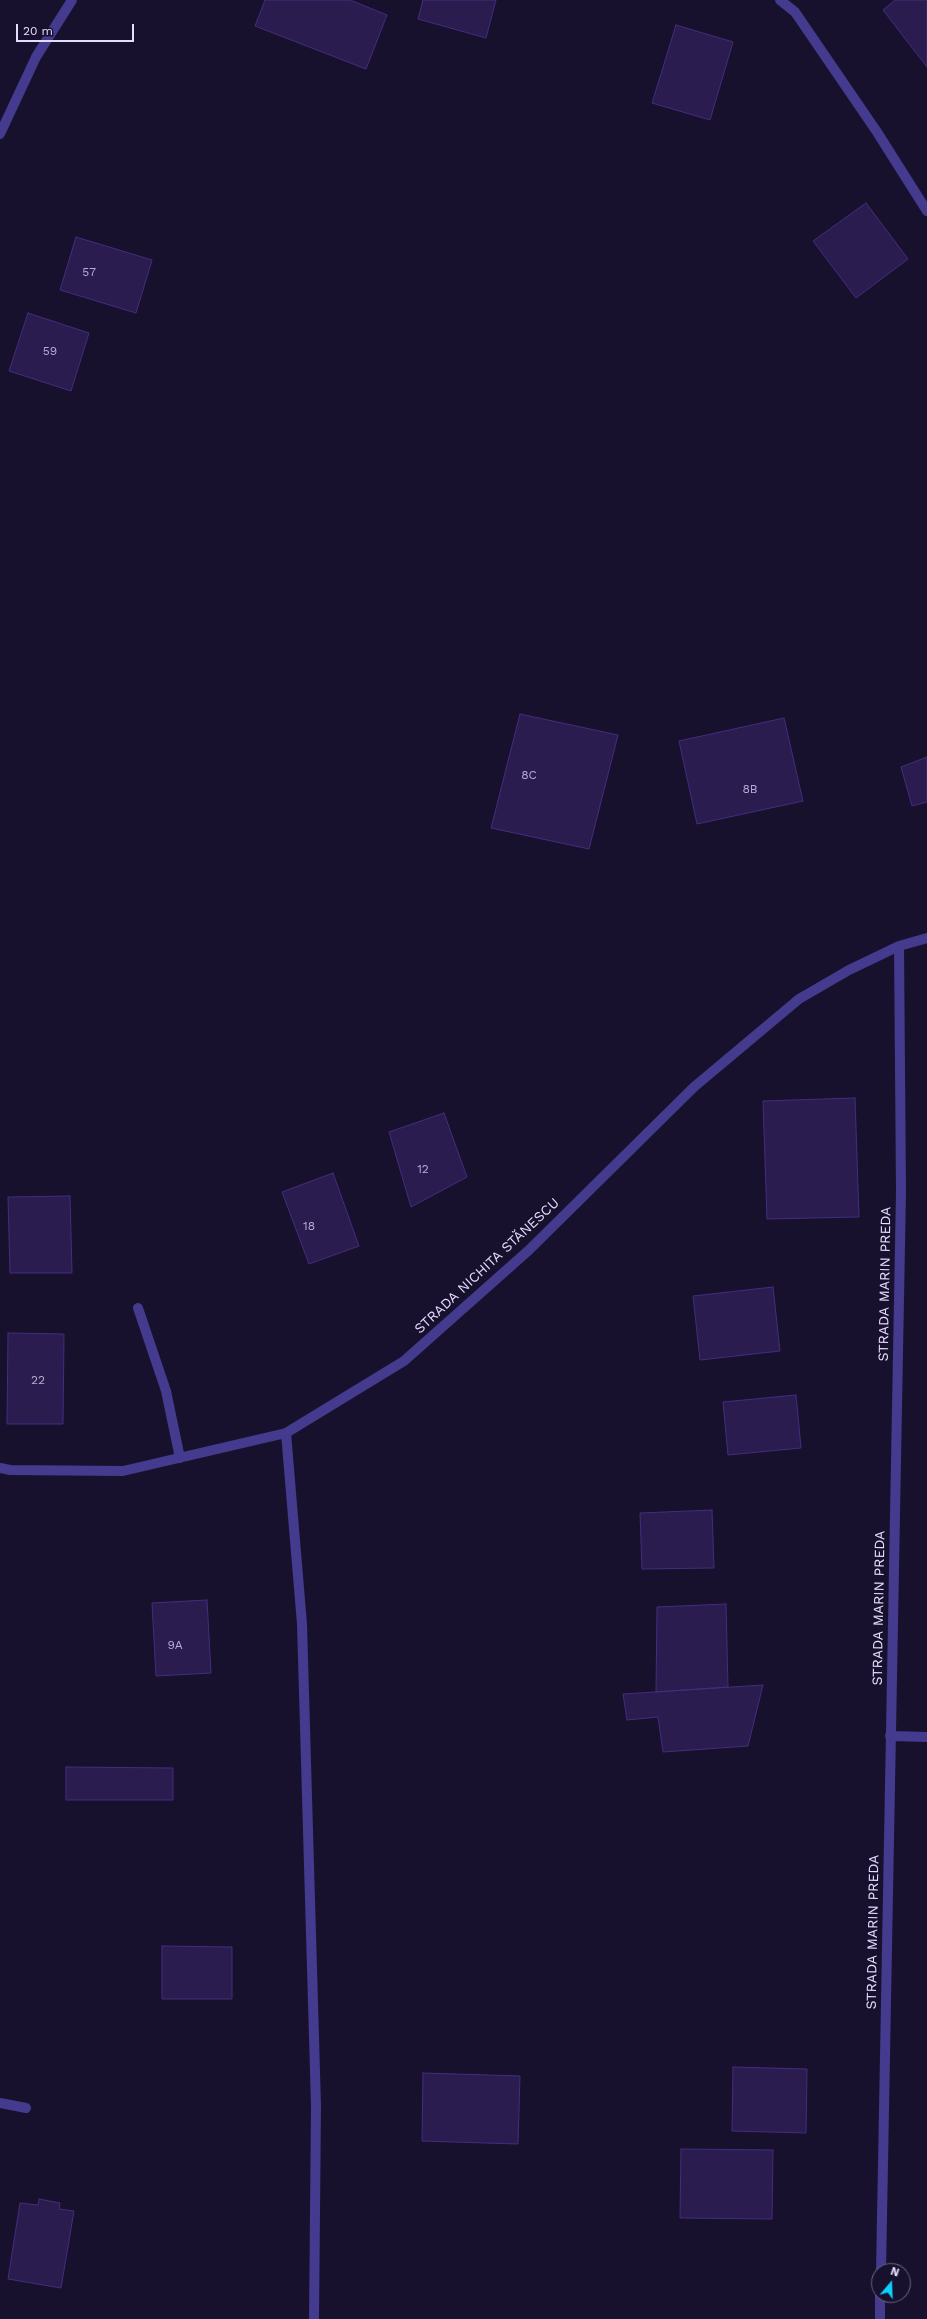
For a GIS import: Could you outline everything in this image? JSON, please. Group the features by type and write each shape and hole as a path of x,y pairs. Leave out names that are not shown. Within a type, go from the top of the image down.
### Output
{"street":[{"path":"0,134 36,57 72,0"},
{"path":"780,0 795,12 877,132 927,211"},
{"name":"STRADA NICHITA STĂNESCU","path":"0,1468 10,1470 124,1471 286,1433 404,1361 529,1250 694,1087 799,999 849,970 899,946 927,938"},
{"name":"STRADA MARIN PREDA","path":"880,2263 901,1191 899,946"},
{"path":"138,1308 166,1390 180,1458"},
{"path":"286,1433 302,1624 316,2106 314,2319"},
{"path":"890,1736 927,1737"},
{"path":"0,2103 26,2108"},
{"path":"880,2303 880,2319"}],"building":[{"path":"265,0 350,0 387,15 366,69 255,26"},
{"path":"423,0 496,0 486,38 418,19"},
{"path":"895,0 927,0 927,67 883,10"},
{"path":"676,25 733,42 710,120 652,103"},
{"path":"866,203 908,259 856,298 813,241"},
{"path":"76,237 152,260 136,313 60,290"},
{"path":"28,313 89,333 71,391 9,371"},
{"path":"520,714 618,735 589,849 491,828"},
{"path":"784,718 803,801 697,824 679,741"},
{"path":"927,757 927,802 912,806 901,767"},
{"path":"855,1098 859,1217 767,1219 763,1101"},
{"path":"444,1113 467,1177 411,1207 389,1132"},
{"path":"333,1173 359,1246 309,1264 282,1192"},
{"path":"70,1196 72,1273 10,1273 8,1197"},
{"path":"773,1287 780,1351 700,1360 693,1296"},
{"path":"8,1333 64,1334 63,1424 7,1424"},
{"path":"796,1395 801,1448 728,1455 723,1402"},
{"path":"712,1510 714,1568 642,1569 640,1513"},
{"path":"207,1600 211,1673 156,1676 152,1603"},
{"path":"726,1604 728,1687 656,1692 657,1607"},
{"path":"763,1685 748,1746 663,1752 658,1717 627,1720 623,1694"},
{"path":"66,1767 173,1768 173,1800 66,1800"},
{"path":"162,1946 232,1947 232,1999 162,1999"},
{"path":"733,2067 807,2069 806,2133 732,2131"},
{"path":"423,2073 520,2076 518,2144 422,2141"},
{"path":"681,2149 773,2150 772,2219 680,2218"},
{"path":"39,2199 60,2203 59,2209 74,2211 61,2288 8,2279 20,2203 38,2205"}]}
